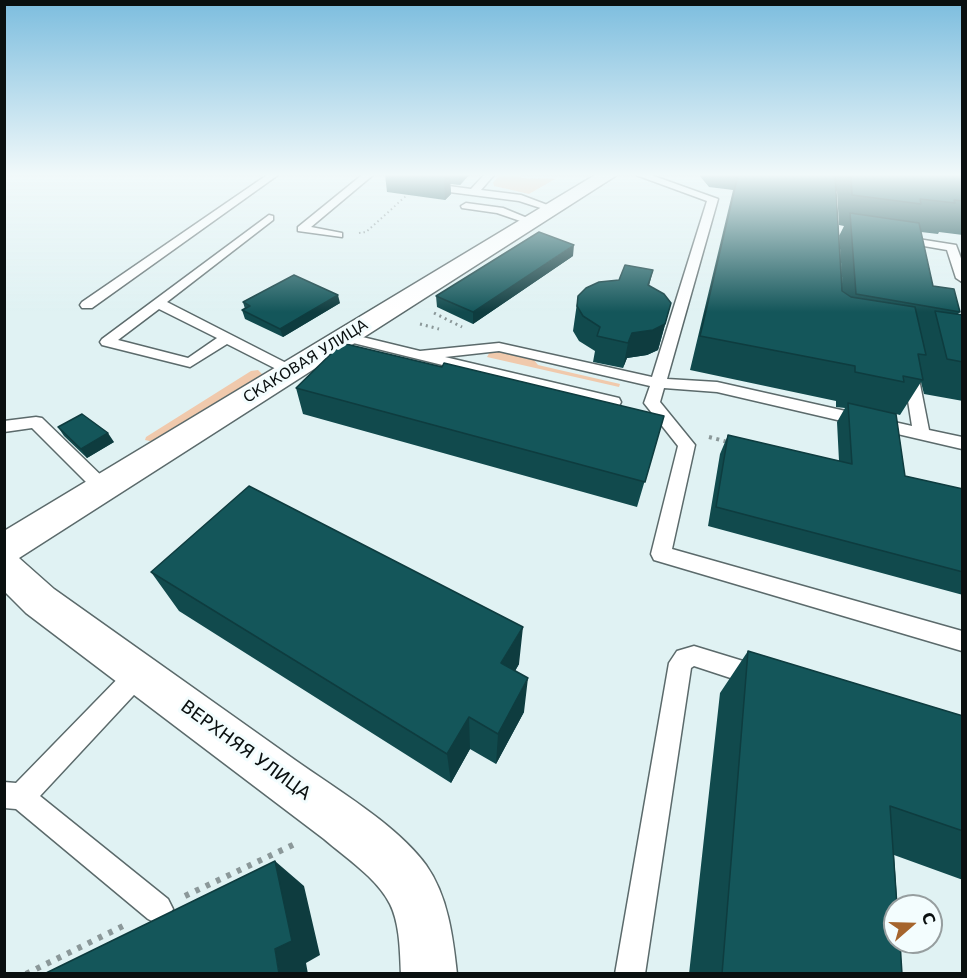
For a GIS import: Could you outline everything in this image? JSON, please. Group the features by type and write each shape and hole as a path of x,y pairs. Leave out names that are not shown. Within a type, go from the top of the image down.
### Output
{"street":[{"name":"СКАКОВАЯ УЛИЦА","path":"4,549 532,222"},
{"name":"ВЕРХНЯЯ УЛИЦА","path":"4,567 40,601 341,822 375,850 408,884 424,926 429,974"}],"lane":[{"path":"87,305 208,221"},
{"path":"228,337 190,363 107,342 266,221"},
{"path":"312,221 302,229 338,235"},
{"path":"707,221 652,403 687,446 661,554 963,641"},
{"path":"886,237 952,247 963,278"},
{"path":"158,303 291,371"},
{"path":"352,333 451,353 615,397 419,355 352,333"},
{"path":"419,355 499,347 658,383 717,387 963,443"},
{"path":"908,358 922,434"},
{"path":"4,427 36,422 103,488"},
{"path":"630,974 680,663 685,658 694,656 778,682"},
{"path":"138,674 13,796 158,909"}],"path":[{"path":"338,235 366,232 379,221"},
{"path":"431,311 468,330"},
{"path":"26,974 341,822"}],"shaded area":[{"path":"491,350 534,360 538,365 620,384 619,387 487,357"},
{"path":"258,370 263,375 154,442 145,440 146,437 251,371"}],"building":[{"path":"727,221 838,221 842,291 851,297 915,307 926,355 918,354 923,380 903,376 904,382 855,372 855,366 700,336"},
{"path":"851,221 919,223 933,286 954,289 960,312 856,294"},
{"path":"539,232 574,245 473,312 436,296"},
{"path":"625,265 653,270 648,285 664,294 671,303 665,324 653,330 632,333 628,343 597,336 600,327 583,316 577,306 578,296 586,288 599,282 619,280"},
{"path":"294,275 338,295 280,329 242,310 250,306 243,302"},
{"path":"935,311 963,315 963,362 947,359"},
{"path":"342,343 442,367 444,363 664,416 645,482 296,388"},
{"path":"848,403 896,414 905,476 963,489 963,572 716,507 728,435 852,464"},
{"path":"82,414 108,433 81,449 58,427"},
{"path":"249,486 523,627 501,663 528,678 498,734 469,717 447,754 151,572"},
{"path":"748,651 963,716 963,831 890,806 896,894 883,894 883,954 901,954 902,974 722,974"},
{"path":"275,861 292,941 275,949 279,974 44,974"}]}
